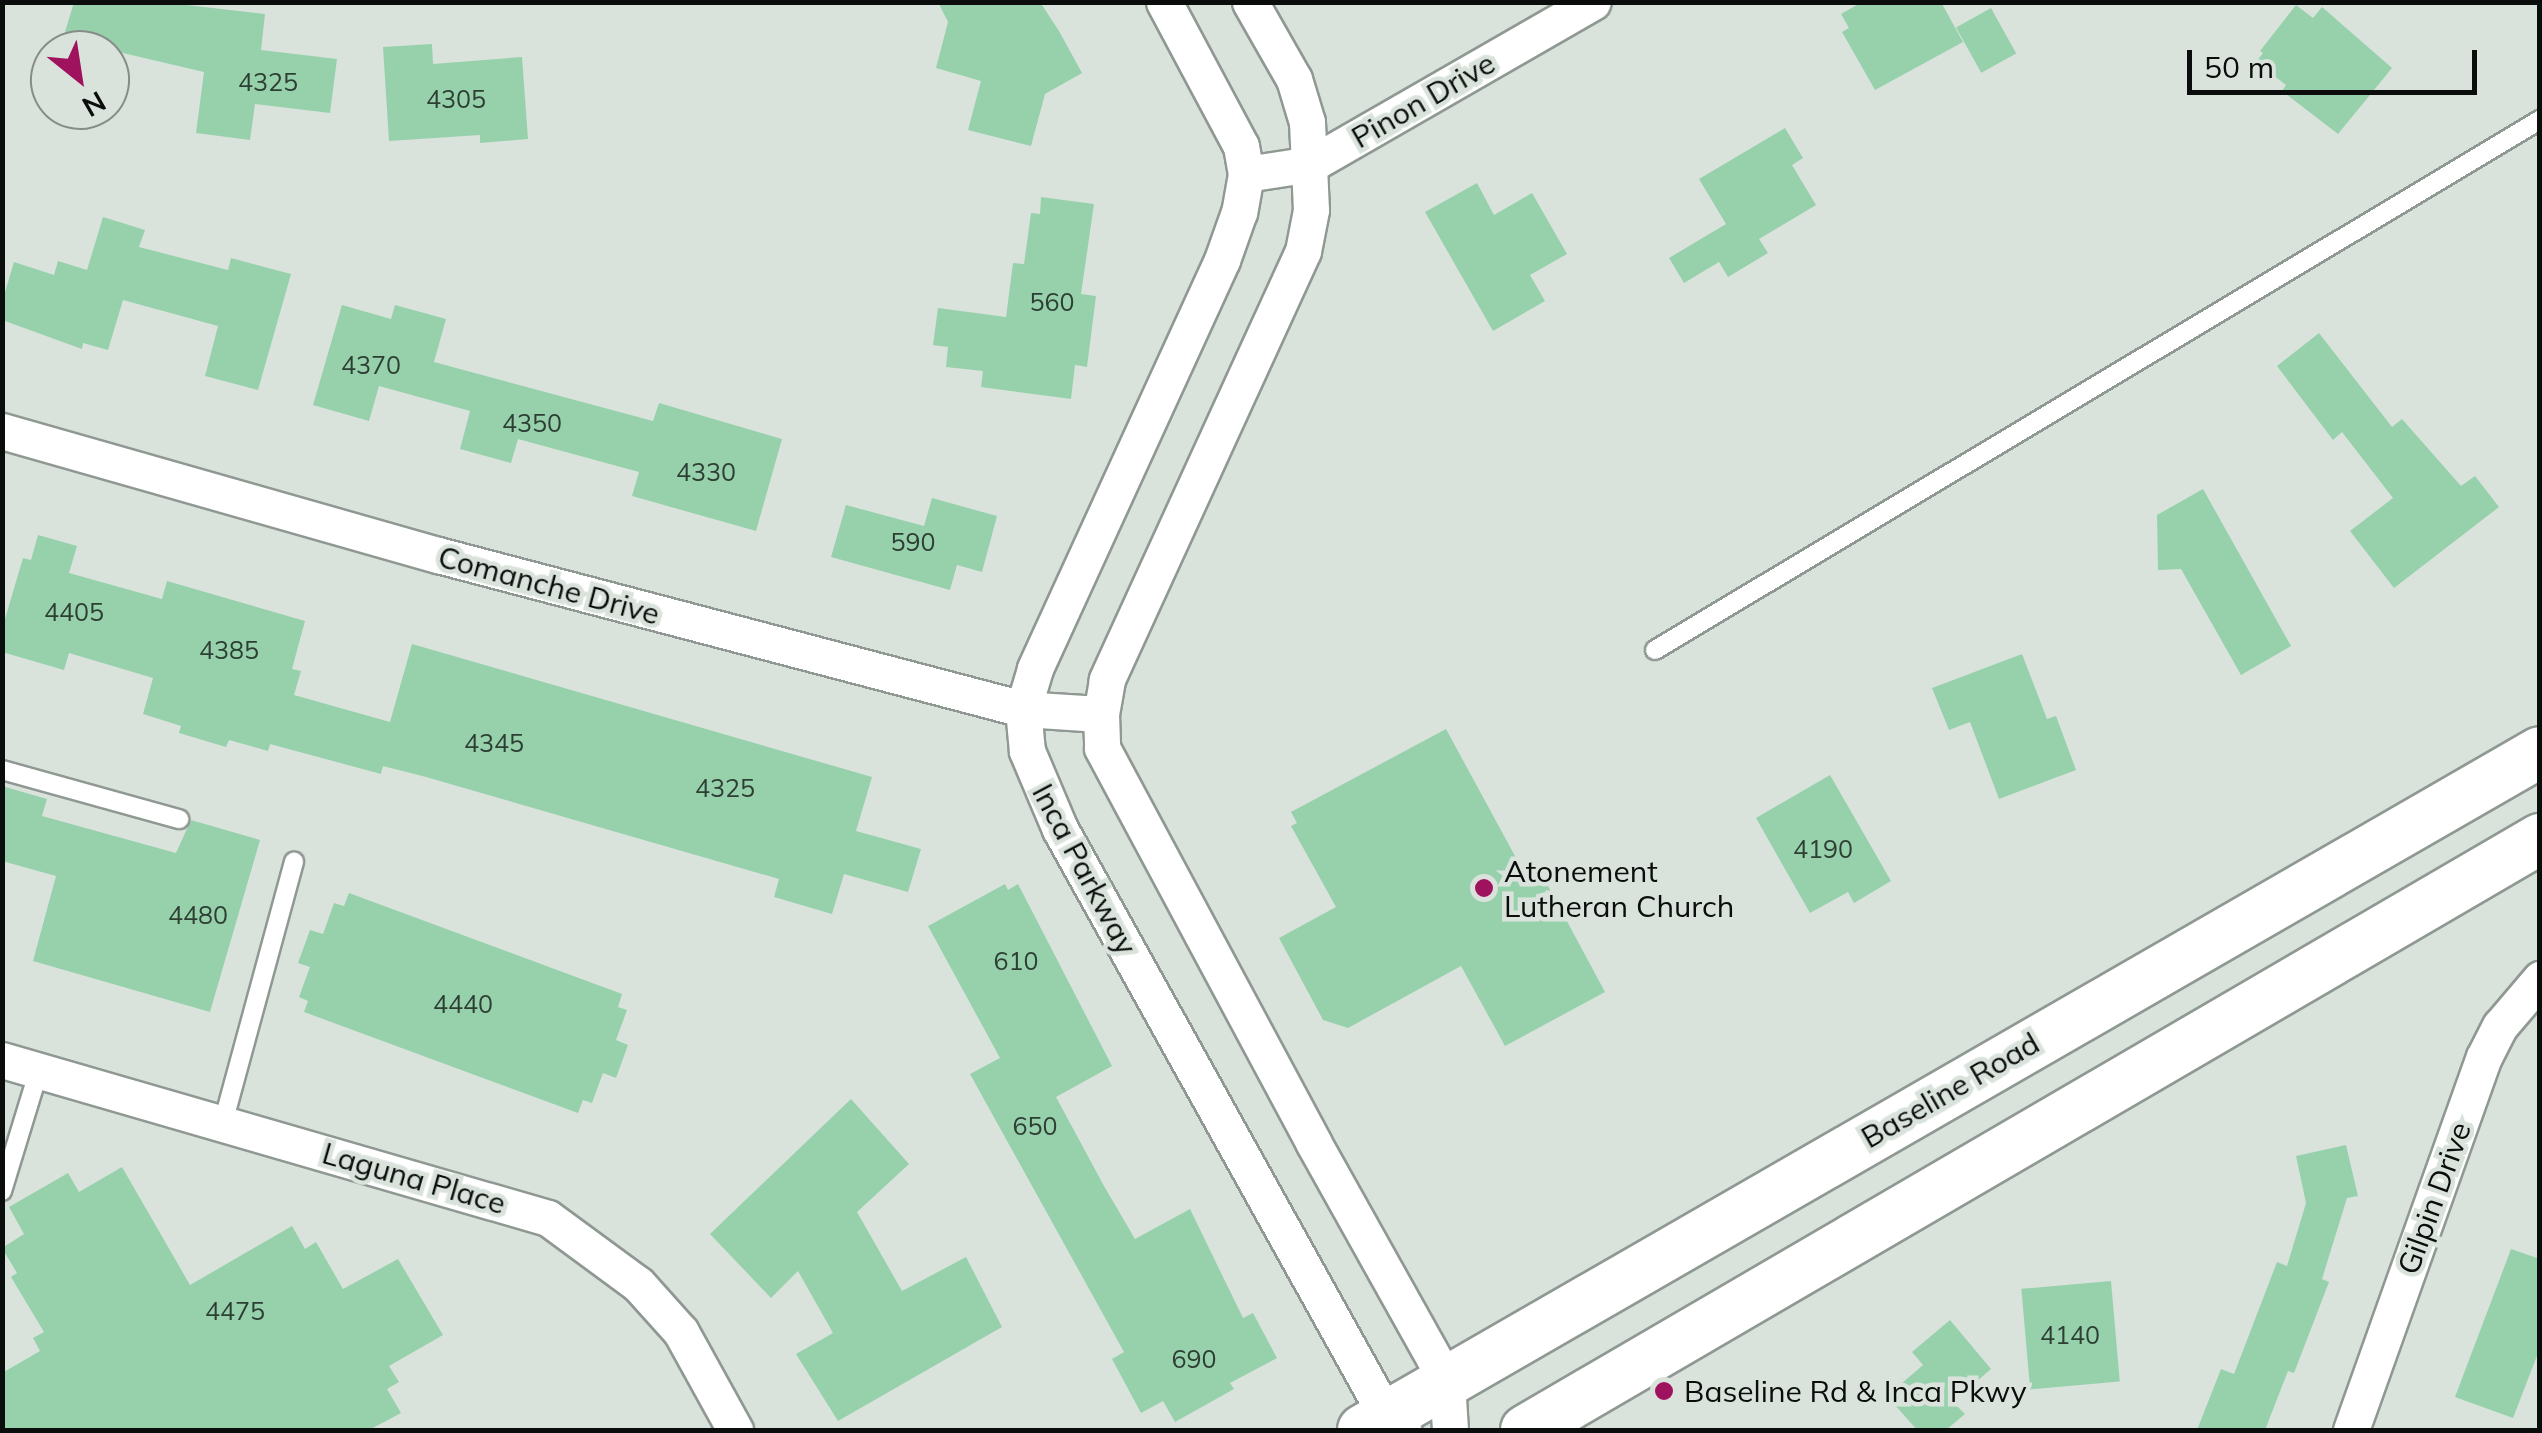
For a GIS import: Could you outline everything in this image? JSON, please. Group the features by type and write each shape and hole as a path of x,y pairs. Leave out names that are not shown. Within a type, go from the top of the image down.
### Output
{"main road":[{"name":"Baseline Road","path":"1384,1426 1447,1382 2540,752"},
{"path":"1526,1430 2540,839"}],"street":[{"name":"Inca Parkway","path":"1164,2 1225,110 1240,146 1246,174 1239,212 1222,260 1034,669 1023,710 1027,751 1060,829 1384,1426"},
{"path":"1250,2 1294,79 1307,122 1312,210 1303,251 1107,680 1101,714 1102,748 1447,1382 1450,1430"},
{"name":"Pinon Drive","path":"1246,174 1311,164 1593,2"},
{"name":"Comanche Drive","path":"2,432 438,556 1023,710 1101,714"},
{"name":"Gilpin Drive","path":"2352,1430 2484,1058 2500,1026 2540,979"},
{"name":"Laguna Place","path":"2,1060 548,1218 638,1284 681,1332 735,1430"}],"lane":[{"path":"1654,650 2540,120"},
{"path":"2,770 179,819"},
{"path":"223,1123 294,862"},
{"path":"2,1191 40,1070"}],"building":[{"path":"74,2 161,2 265,14 261,50 337,59 330,113 255,104 250,140 196,133 204,72 130,55 130,30 66,30"},
{"path":"938,2 1040,2 1059,31 1082,73 1045,94 1031,146 968,130 981,81 936,68 948,22"},
{"path":"1862,2 1941,2 1963,42 1875,90 1842,32 1849,28 1841,14"},
{"path":"2296,5 2313,18 2322,7 2392,68 2338,134 2282,91 2286,85 2256,62 2263,53 2260,51"},
{"path":"1991,8 2016,53 1981,73 1956,27"},
{"path":"432,44 433,64 522,57 528,139 480,143 480,135 389,141 383,47"},
{"path":"1785,128 1803,158 1792,165 1816,205 1759,239 1768,253 1728,277 1719,262 1684,283 1669,258 1726,224 1699,179"},
{"path":"1477,183 1494,215 1532,193 1567,254 1530,275 1545,301 1493,331 1425,212"},
{"path":"1041,197 1094,204 1081,294 1096,296 1087,367 1075,365 1071,399 981,387 983,371 946,367 948,347 933,345 938,308 1006,317 1013,263 1024,264 1031,213 1040,214"},
{"path":"103,217 145,230 139,247 228,270 231,258 291,274 258,390 205,376 218,326 123,300 108,350 83,343 82,349 2,320 2,302 14,262 54,275 58,261 87,270"},
{"path":"342,305 391,319 395,305 446,319 434,362 653,421 659,403 782,439 756,531 632,496 639,472 518,439 511,463 460,449 470,411 379,386 369,421 313,405"},
{"path":"2319,333 2392,427 2402,419 2461,486 2475,476 2499,507 2394,588 2350,531 2393,498 2342,432 2333,440 2277,366"},
{"path":"2203,489 2291,646 2241,675 2181,569 2158,570 2157,515"},
{"path":"932,498 997,516 982,572 957,565 950,590 831,557 846,505 924,526"},
{"path":"38,535 77,546 69,573 162,599 167,581 305,621 292,669 301,671 294,695 390,722 412,644 872,777 856,831 921,849 908,892 844,874 832,914 774,897 779,879 426,777 383,766 381,774 270,744 268,751 229,740 226,747 179,733 181,726 143,714 153,678 69,653 64,670 2,652 2,629 23,558 31,560"},
{"path":"2022,654 2047,719 2056,716 2076,770 1999,799 1970,722 1949,730 1932,688"},
{"name":"Atonement Lutheran Church","path":"1446,729 1527,878 1540,871 1605,992 1505,1046 1461,966 1348,1028 1323,1020 1279,938 1336,907 1291,826 1297,823 1291,812"},
{"path":"1830,775 1891,881 1854,903 1848,892 1810,913 1756,818"},
{"path":"2,786 47,799 42,816 176,853 191,820 260,840 210,1012 33,961 56,876 2,861"},
{"path":"1005,884 1008,890 1018,884 1112,1066 1056,1097 1104,1186 1135,1239 1190,1209 1243,1318 1253,1313 1277,1358 1230,1383 1234,1389 1175,1422 1163,1401 1141,1413 1112,1359 1124,1352 970,1074 1000,1058 928,926"},
{"path":"349,893 622,994 618,1007 627,1010 616,1040 628,1045 616,1078 603,1073 592,1103 583,1100 578,1113 304,1012 308,1001 299,997 310,967 298,963 310,930 323,934 334,903 344,906"},
{"path":"851,1099 909,1164 857,1212 902,1291 966,1257 1002,1327 838,1421 796,1354 833,1333 798,1271 771,1298 710,1234"},
{"path":"2346,1145 2358,1196 2347,1198 2322,1279 2329,1282 2294,1373 2288,1371 2265,1430 2197,1430 2221,1369 2234,1374 2277,1262 2287,1266 2306,1203 2296,1156"},
{"path":"122,1167 190,1285 292,1226 305,1249 316,1242 343,1289 398,1259 443,1335 389,1366 399,1382 387,1389 401,1413 369,1430 2,1430 2,1373 40,1351 33,1338 44,1332 11,1277 17,1273 2,1248 24,1234 9,1207 68,1173 79,1192"},
{"path":"2511,1249 2540,1259 2540,1348 2513,1418 2455,1397"},
{"path":"2111,1281 2120,1382 2030,1389 2021,1289"},
{"path":"1950,1320 1991,1369 1953,1402 1965,1414 1946,1430 1917,1430 1887,1396 1923,1365 1912,1352"}],"place":[{"name":"Atonement Lutheran Church","path":"1484,888"},
{"name":"Baseline Rd & Inca Pkwy","path":"1664,1391"}]}
